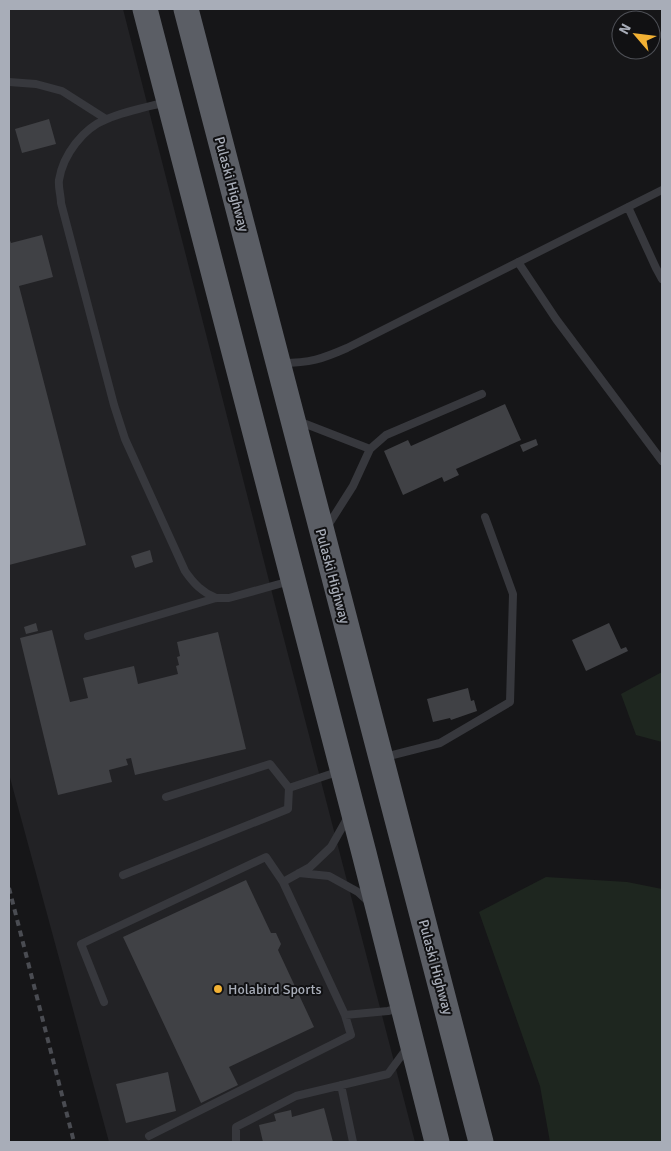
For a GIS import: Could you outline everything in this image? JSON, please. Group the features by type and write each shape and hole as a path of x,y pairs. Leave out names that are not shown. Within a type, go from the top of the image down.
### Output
{"highway":[{"path":"145,9 437,1142"},
{"name":"Pulaski Highway","path":"186,9 481,1142"}],"lane":[{"path":"9,82 36,84 62,91 106,119"},
{"path":"169,101 106,119 87,131 72,149 62,169 59,183 62,203 114,405 125,439 185,571 193,583 204,593 216,598"},
{"path":"278,363 303,363 320,360 348,348 662,190"},
{"path":"628,207 662,279"},
{"path":"518,262 556,319 662,461"},
{"path":"322,535 353,486 370,449 386,435 482,394"},
{"path":"291,418 370,449"},
{"path":"381,758 440,743 510,702 513,594 486,517"},
{"path":"88,636 216,598 229,598 293,580"},
{"path":"123,875 288,809 289,788 270,764 166,797"},
{"path":"289,788 342,770"},
{"path":"283,882 310,867 331,847 352,809"},
{"path":"104,1002 81,944 266,858 283,882 345,1015 351,1035 149,1136"},
{"path":"299,873 329,876 358,892 378,910"},
{"path":"345,1015 403,1008"},
{"path":"236,1142 236,1127 296,1096 388,1074 411,1042"},
{"path":"341,1085 353,1142"}],"shaded area":[{"path":"9,9 123,9 415,1142 109,1142 9,774"},
{"path":"662,672 662,742 636,735 621,694"},
{"path":"546,877 627,882 662,889 662,1142 550,1142 540,1086 479,912"}],"building":[{"path":"49,119 56,144 22,153 15,129"},
{"path":"42,235 53,277 19,286 86,545 9,565 9,238 11,243"},
{"path":"505,404 521,440 456,469 459,475 444,482 442,477 403,495 384,451 408,440 411,446"},
{"path":"536,439 538,445 523,452 520,445"},
{"path":"150,550 153,562 135,568 131,556"},
{"path":"36,623 38,631 26,634 24,627"},
{"path":"609,623 621,649 626,647 628,651 586,671 572,640"},
{"path":"52,630 70,702 88,698 83,678 134,666 138,684 178,674 176,666 179,665 177,657 180,656 177,642 218,632 246,749 135,775 131,758 126,759 128,765 109,770 112,782 58,795 20,638"},
{"path":"468,688 471,701 474,700 477,711 451,720 450,718 433,722 427,699"},
{"path":"246,880 271,933 276,933 281,944 278,950 314,1027 229,1067 238,1085 201,1103 123,937"},
{"path":"168,1072 176,1111 126,1123 116,1084"},
{"path":"324,1108 333,1142 263,1142 259,1125 276,1121 274,1114 291,1110 292,1117"}],"railway":[{"path":"9,888 74,1142"}],"place":[{"name":"Holabird Sports","path":"218,989"}]}
